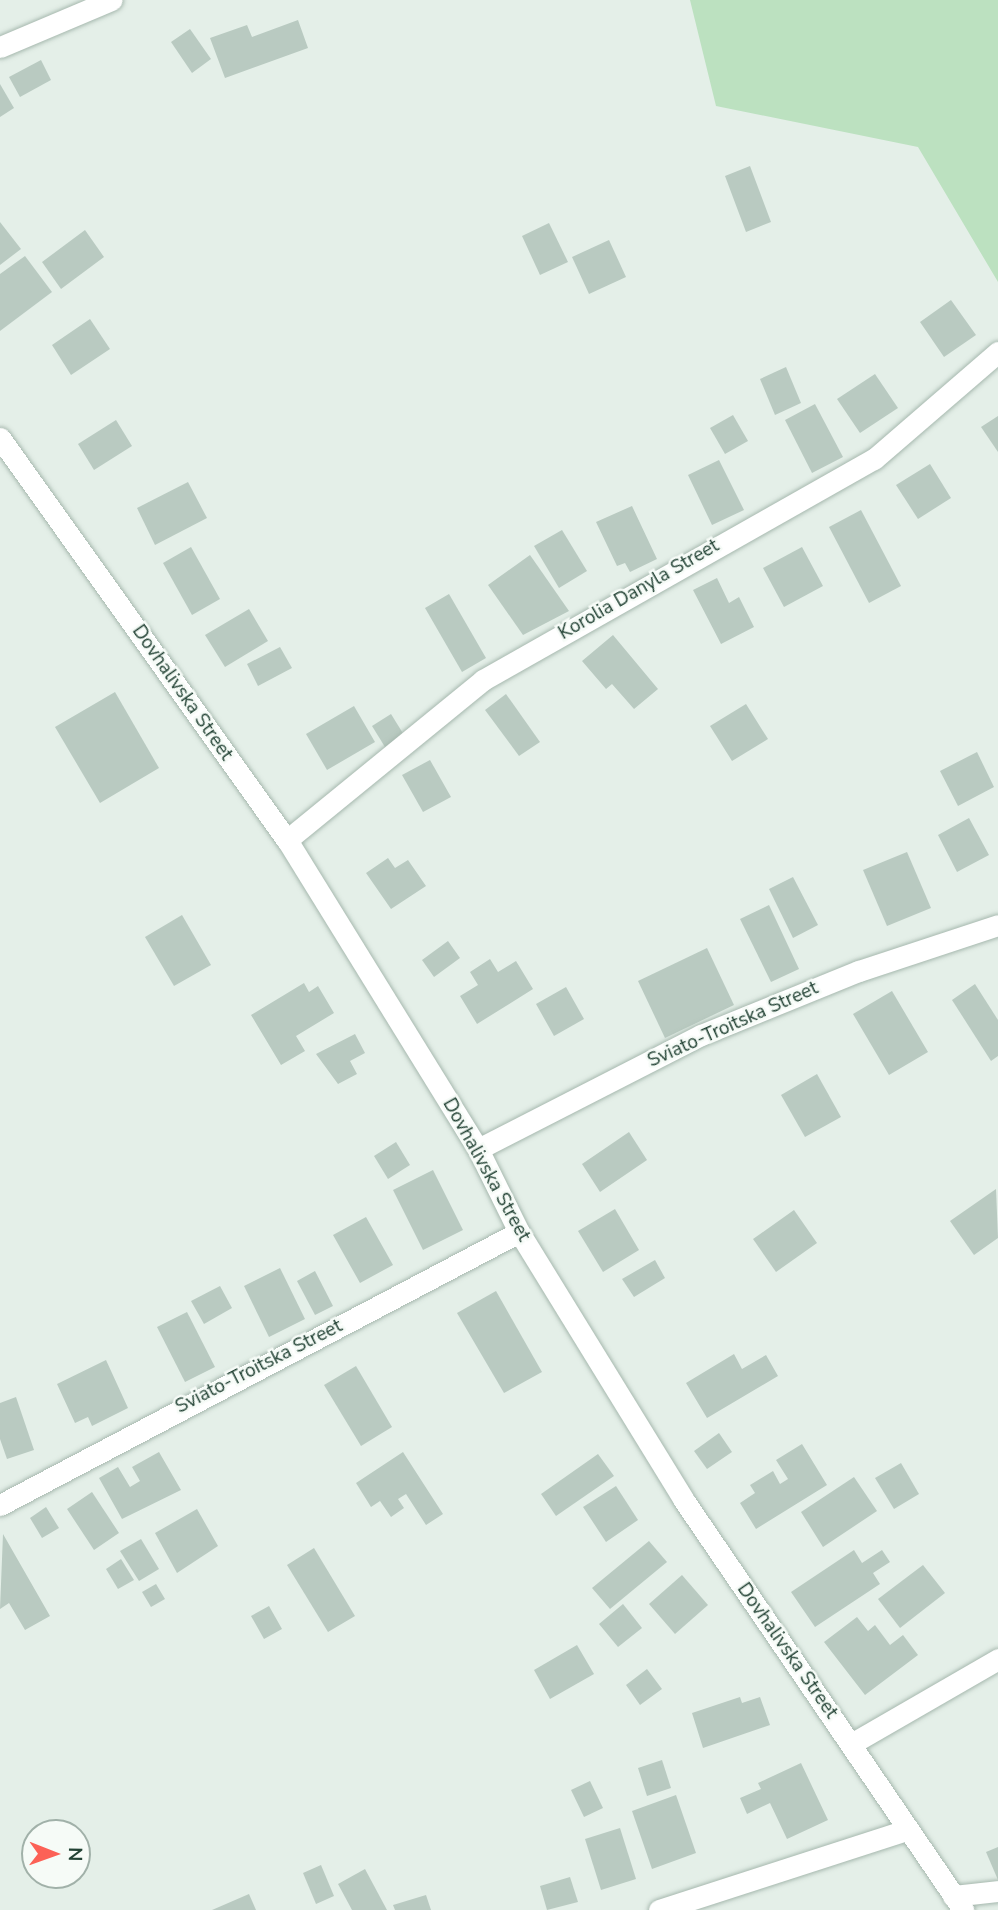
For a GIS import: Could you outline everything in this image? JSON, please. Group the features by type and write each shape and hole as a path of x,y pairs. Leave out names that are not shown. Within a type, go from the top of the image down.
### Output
{"street":[{"path":"0,47 111,0"},
{"name":"Korolia Danyla Street","path":"287,841 484,680 874,459 998,352"},
{"name":"Dovhalivska Street","path":"0,438 287,841 478,1149 519,1231 683,1499 958,1903"},
{"name":"Sviato-Troitska Street","path":"478,1149 701,1035 859,971 998,925"},
{"name":"Sviato-Troitska Street","path":"0,1505 519,1231"},
{"path":"851,1744 998,1659"},
{"path":"659,1910 906,1830"},
{"path":"958,1903 998,1891"}],"green space":[{"path":"690,0 998,0 998,282 918,147 716,106"}],"building":[{"path":"298,20 308,48 225,78 210,38 247,25 252,37"},
{"path":"190,29 211,59 192,73 171,42"},
{"path":"41,60 51,80 20,97 9,77"},
{"path":"0,84 14,108 0,117"},
{"path":"750,166 771,222 746,232 725,176"},
{"path":"0,222 21,249 0,265"},
{"path":"549,223 568,262 540,275 522,236"},
{"path":"85,230 104,257 61,289 42,262"},
{"path":"609,240 626,277 589,294 572,257"},
{"path":"25,256 52,292 0,331 0,274"},
{"path":"951,300 976,335 944,357 920,322"},
{"path":"90,319 110,349 71,375 52,345"},
{"path":"786,367 801,403 775,415 760,379"},
{"path":"875,374 898,408 860,433 837,399"},
{"path":"815,404 843,457 812,473 785,420"},
{"path":"733,415 748,441 725,454 710,428"},
{"path":"998,416 998,452 981,427"},
{"path":"116,420 132,446 94,470 78,444"},
{"path":"719,460 744,510 712,525 688,475"},
{"path":"930,464 951,498 918,519 896,485"},
{"path":"188,482 207,518 155,545 137,508"},
{"path":"632,506 657,559 630,572 625,563 617,566 596,522"},
{"path":"861,510 901,586 869,603 829,527"},
{"path":"562,530 587,571 559,588 534,546"},
{"path":"191,547 220,599 192,615 163,563"},
{"path":"802,547 823,586 784,607 763,568"},
{"path":"530,555 569,611 523,635 488,585"},
{"path":"717,578 729,603 739,597 754,627 721,644 693,590"},
{"path":"449,594 486,658 462,672 425,608"},
{"path":"249,609 268,641 225,667 205,635"},
{"path":"613,635 658,689 634,709 612,684 606,689 582,661"},
{"path":"280,647 292,668 258,686 247,664"},
{"path":"115,692 159,768 100,803 55,727"},
{"path":"506,694 540,742 519,756 485,710"},
{"path":"746,704 768,739 732,761 710,726"},
{"path":"354,706 375,742 327,770 306,734"},
{"path":"391,714 404,735 385,747 372,726"},
{"path":"977,752 994,787 958,806 940,771"},
{"path":"430,760 451,797 423,812 402,775"},
{"path":"969,818 989,855 957,872 938,835"},
{"path":"907,852 931,908 887,926 863,870"},
{"path":"388,858 395,868 408,860 426,886 391,909 366,873"},
{"path":"793,877 818,925 793,938 769,889"},
{"path":"769,905 799,969 771,982 740,919"},
{"path":"182,915 211,965 174,986 145,937"},
{"path":"448,941 460,958 434,977 422,960"},
{"path":"707,948 734,1005 665,1038 638,981"},
{"path":"490,959 498,972 516,961 533,989 477,1024 460,996 478,985 470,972"},
{"path":"304,983 309,992 318,986 334,1013 296,1036 305,1051 281,1065 251,1015"},
{"path":"975,984 998,1020 998,1056 991,1061 952,1000"},
{"path":"566,987 584,1019 554,1036 536,1004"},
{"path":"892,991 928,1052 889,1075 853,1014"},
{"path":"355,1034 365,1053 350,1061 357,1074 338,1084 316,1054"},
{"path":"817,1074 841,1117 805,1137 781,1095"},
{"path":"629,1132 647,1160 600,1192 582,1164"},
{"path":"396,1142 410,1165 388,1179 374,1156"},
{"path":"433,1170 463,1230 423,1250 393,1190"},
{"path":"996,1189 998,1238 974,1255 950,1221"},
{"path":"615,1209 639,1250 603,1272 578,1231"},
{"path":"794,1210 817,1243 776,1272 753,1239"},
{"path":"366,1217 393,1265 360,1283 333,1235"},
{"path":"655,1260 665,1278 634,1297 622,1279"},
{"path":"280,1268 305,1319 269,1337 244,1286"},
{"path":"315,1271 333,1306 315,1315 297,1281"},
{"path":"220,1286 232,1308 204,1324 191,1301"},
{"path":"496,1291 542,1372 504,1393 457,1313"},
{"path":"187,1312 215,1367 185,1382 157,1327"},
{"path":"734,1354 742,1369 766,1355 778,1376 707,1418 686,1383"},
{"path":"106,1360 128,1408 92,1426 88,1417 75,1423 57,1384"},
{"path":"356,1366 392,1427 361,1446 324,1385"},
{"path":"16,1397 34,1450 7,1459 0,1439 0,1403"},
{"path":"719,1433 732,1452 707,1469 694,1451"},
{"path":"802,1444 827,1485 756,1529 740,1503 755,1493 750,1485 773,1471 780,1484 788,1479 776,1460"},
{"path":"159,1452 181,1490 122,1519 99,1478 118,1467 130,1487 140,1481 132,1467"},
{"path":"403,1452 443,1514 426,1525 406,1494 398,1499 404,1508 391,1517 380,1501 371,1507 356,1483"},
{"path":"598,1454 614,1476 556,1516 541,1494"},
{"path":"901,1463 919,1494 894,1509 875,1478"},
{"path":"854,1477 877,1511 823,1547 801,1512"},
{"path":"616,1486 638,1520 606,1542 583,1507"},
{"path":"92,1492 119,1533 94,1550 67,1509"},
{"path":"46,1507 59,1528 42,1538 30,1518"},
{"path":"197,1509 218,1546 177,1573 155,1533"},
{"path":"3,1534 50,1616 25,1630 9,1603 0,1609"},
{"path":"141,1539 159,1569 139,1581 120,1551"},
{"path":"649,1541 667,1562 610,1609 592,1588"},
{"path":"314,1548 355,1616 328,1632 287,1565"},
{"path":"854,1550 862,1563 882,1550 890,1562 873,1573 880,1584 815,1627 791,1592"},
{"path":"121,1559 134,1580 118,1589 106,1569"},
{"path":"923,1565 945,1593 900,1628 878,1599"},
{"path":"682,1575 708,1605 675,1634 649,1604"},
{"path":"156,1584 165,1599 151,1607 142,1592"},
{"path":"623,1604 642,1628 618,1647 599,1624"},
{"path":"269,1606 282,1629 264,1639 251,1616"},
{"path":"857,1617 868,1631 875,1625 890,1645 903,1635 918,1655 865,1695 824,1642"},
{"path":"577,1645 594,1674 550,1699 534,1670"},
{"path":"647,1669 662,1689 640,1705 626,1685"},
{"path":"740,1697 742,1703 760,1697 770,1725 703,1748 692,1713"},
{"path":"662,1760 671,1788 647,1796 638,1768"},
{"path":"801,1763 828,1820 787,1839 770,1803 747,1814 740,1798 761,1789 758,1783"},
{"path":"590,1781 603,1808 584,1817 571,1790"},
{"path":"676,1795 696,1853 652,1869 632,1811"},
{"path":"620,1828 636,1879 601,1890 585,1839"},
{"path":"998,1847 998,1880 986,1852"},
{"path":"321,1865 334,1896 316,1904 303,1873"},
{"path":"365,1869 387,1910 352,1910 338,1884"},
{"path":"570,1877 578,1902 547,1910 540,1886"},
{"path":"249,1894 256,1910 212,1910"},
{"path":"426,1895 431,1910 395,1910 393,1905"}]}
